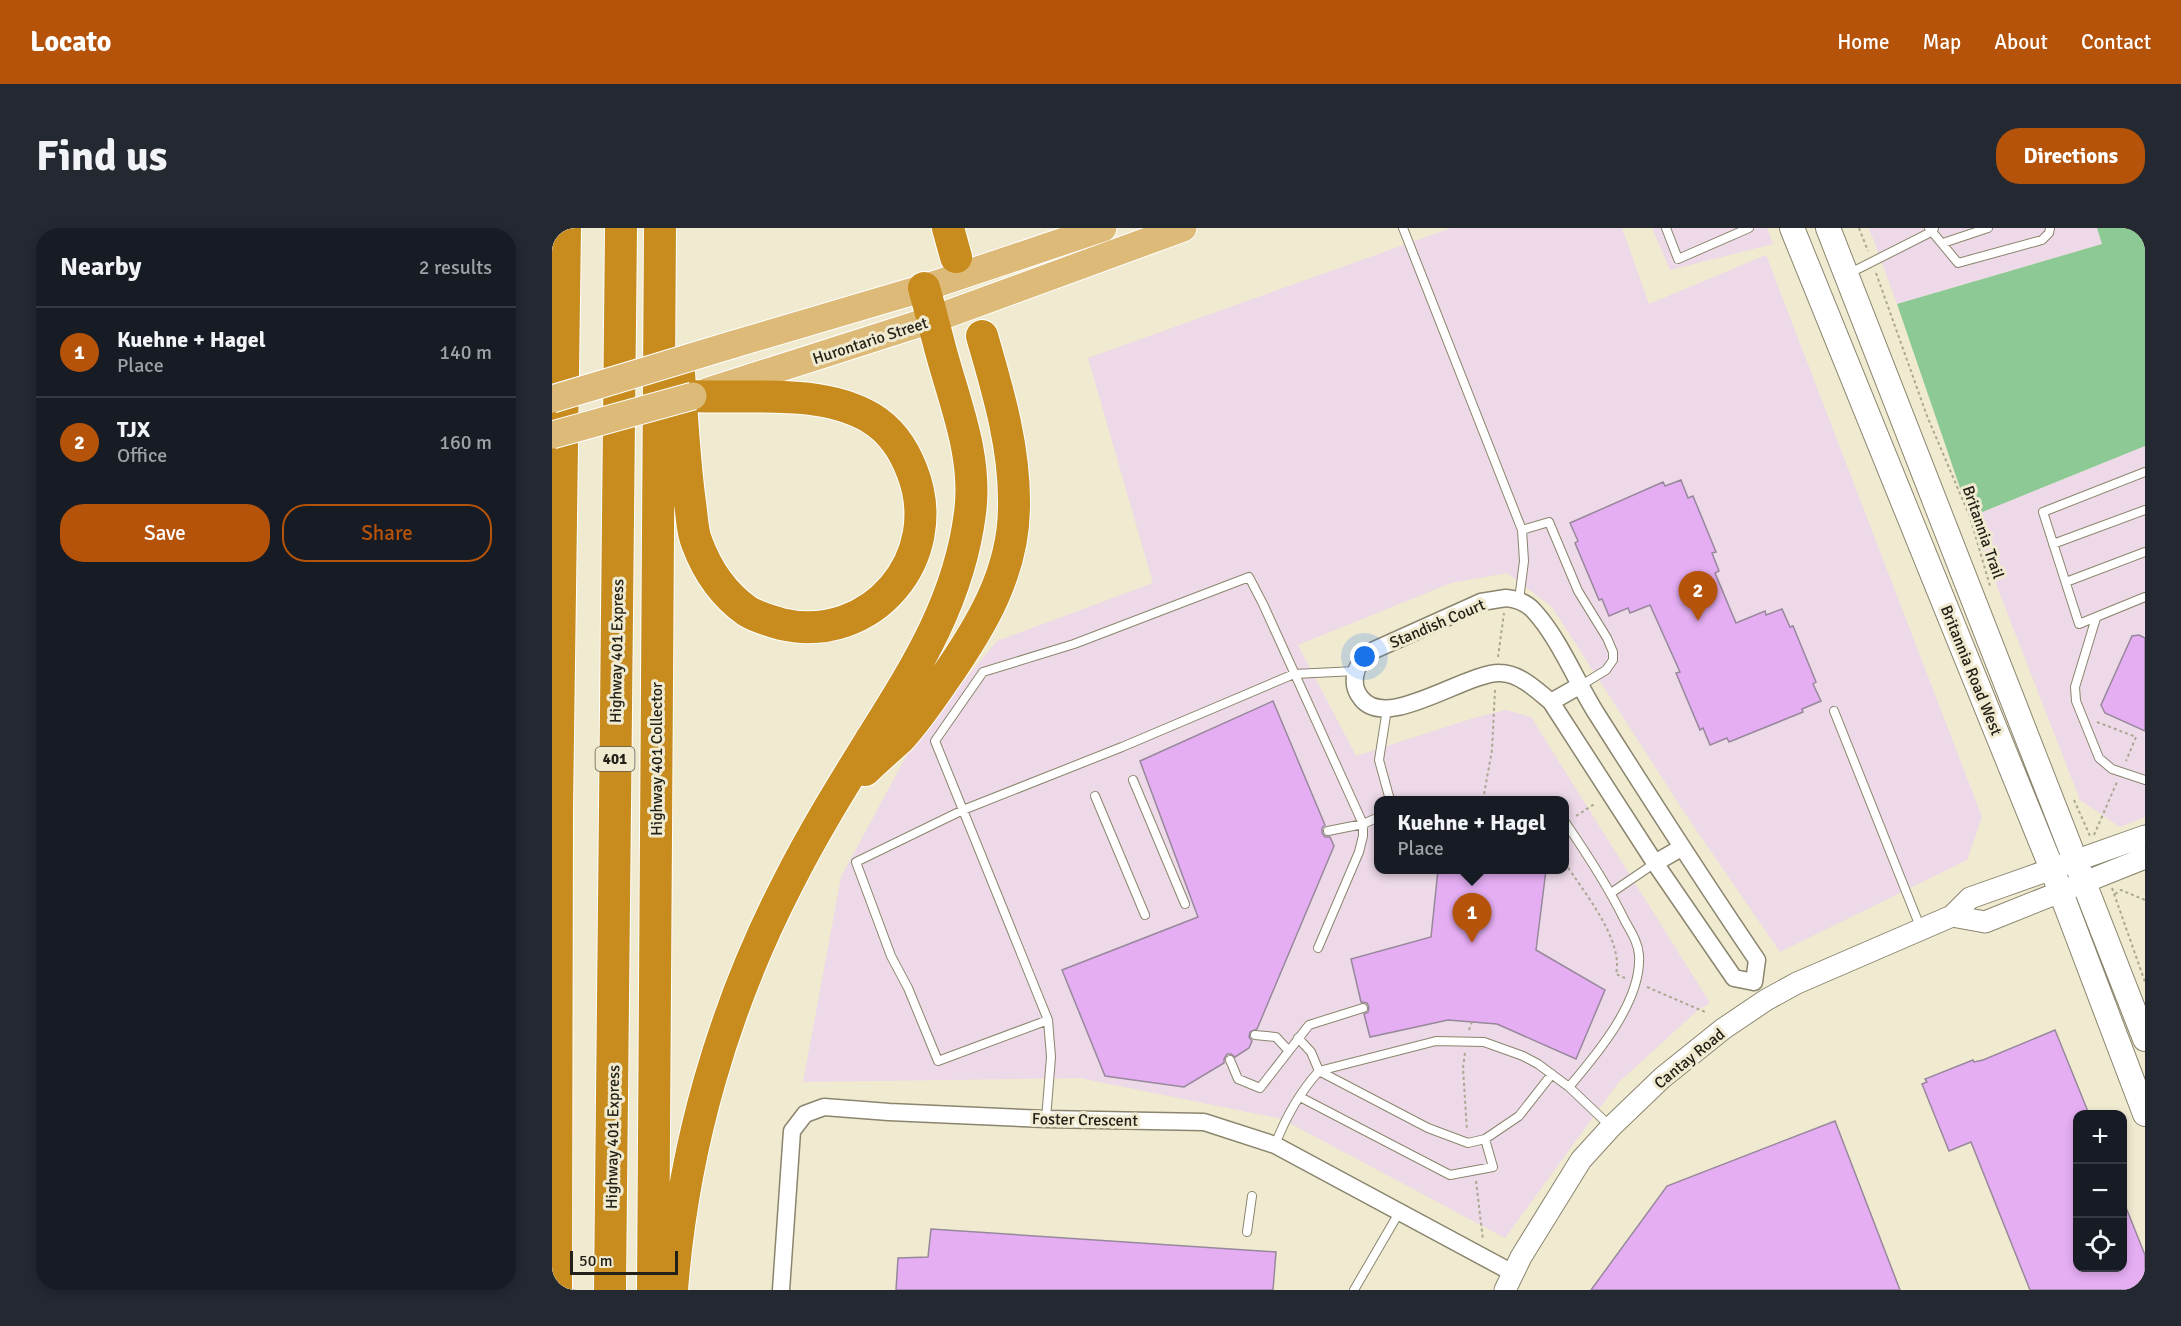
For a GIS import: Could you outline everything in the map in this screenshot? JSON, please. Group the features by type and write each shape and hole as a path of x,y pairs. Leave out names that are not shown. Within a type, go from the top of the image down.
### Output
{"highway":[{"path":"556,1290 557,809 563,228"},
{"name":"Highway 401 Express","path":"610,1290 621,228"},
{"name":"Highway 401 Collector","path":"653,1290 660,228"},
{"path":"660,272 673,302 687,477 695,540 706,565 725,592 749,613 800,628 826,626 851,619 875,606 894,588 911,563 920,538 922,513 918,486 906,456 891,435 873,419 847,406 817,400 731,391 693,396"},
{"path":"672,1290 675,1252 694,1141 730,1017 760,942 788,882 836,797 913,673 944,614 963,557 971,511 971,466 924,288"},
{"path":"836,797 900,737 936,691 970,641 994,597 1007,564 1014,507 1013,482 1002,404 982,336"}],"main road":[{"name":"Hurontario Street","path":"552,399 924,288 1103,228"},
{"name":"Hurontario Street","path":"731,391 1183,228"},
{"name":"Britannia Road West","path":"1792,228 2064,864"},
{"name":"Britannia Road West","path":"1828,228 2064,864 2145,1114"},
{"path":"552,435 693,396"},
{"name":"Britannia Road West","path":"2072,888 2145,1039"}],"street":[{"name":"Standish Court","path":"1356,671 1359,663 1372,651 1481,602 1512,599"},
{"path":"1512,599 1527,605 1544,624 1579,686 1681,848 1757,960 1754,982 1766,1000"},
{"path":"1356,671 1354,678 1357,693 1363,702 1372,707 1388,709 1420,701 1476,677 1496,673 1506,673 1517,677 1551,702 1655,863 1734,978 1754,982"},
{"path":"1551,702 1579,686"},
{"name":"Cantay Road","path":"1509,1281 1581,1160 1611,1127 1662,1078 1723,1029 1766,1000 1797,983 1952,916 1970,898 2145,836"},
{"path":"1655,863 1681,848"},
{"path":"1952,916 1985,922 2145,858"},
{"name":"Foster Crescent","path":"781,1290 791,1138 795,1125 805,1114 824,1107 1046,1119 1204,1122 1275,1145 1400,1211 1509,1281"}],"lane":[{"path":"1403,228 1522,530 1524,561 1512,599"},
{"path":"1666,228 1678,259 1749,228"},
{"path":"1943,243 1988,228"},
{"path":"1846,274 1932,229 1958,263 2042,240 2049,233 2050,228"},
{"path":"2145,472 2043,512 2079,624 2145,597"},
{"path":"2054,544 2145,510"},
{"path":"1522,530 1549,522 1578,591 1612,646 1613,660 1610,666 1579,686"},
{"path":"2066,582 2145,552"},
{"path":"1046,1119 1051,1057 1047,1020 935,741 983,672 1074,644 1249,577 1363,824 1359,852 1318,948"},
{"path":"2096,618 2075,687 2076,701 2099,758 2112,769 2145,780"},
{"path":"1047,1020 938,1061 908,988 891,956 856,861 963,810 1122,747 1294,674 1356,671"},
{"path":"1388,709 1379,760 1389,796"},
{"path":"1834,711 1921,930"},
{"path":"1133,780 1185,904"},
{"path":"1095,795 1144,915"},
{"path":"1328,831 1363,824 1374,819"},
{"path":"1569,828 1611,892 1638,947 1639,971 1612,1035 1569,1087"},
{"path":"1611,892 1655,863"},
{"path":"1230,1060 1238,1078 1260,1088 1309,1025 1363,1008"},
{"path":"1255,1035 1276,1037 1288,1050"},
{"path":"1298,1038 1311,1052 1319,1071 1428,1128 1468,1143 1485,1139 1519,1116 1552,1074"},
{"path":"1275,1145 1300,1097 1319,1071 1424,1043 1444,1041 1496,1044 1523,1056 1569,1087 1611,1127"},
{"path":"1300,1097 1450,1175 1493,1167 1485,1139"},
{"path":"1247,1232 1252,1196"},
{"path":"1354,1290 1400,1211"}],"path":[{"name":"Britannia Trail","path":"1859,228 1927,416 1970,517 1991,591"},
{"path":"1484,796 1492,750 1496,673 1512,599"},
{"path":"2074,800 2092,841 2136,737 2096,721 2086,725"},
{"path":"1569,869 1602,921 1614,945 1618,960 1616,974 1705,1012"},
{"path":"2112,888 2145,982"},
{"path":"2115,894 2121,890 2145,900"}],"shaded area":[{"path":"1451,228 1622,228 1649,304 1766,255 1982,817 1967,860 1780,952 1688,818 1552,607 1507,573 1451,583 1298,645 1356,756 1477,717 1506,710 1531,717 1710,1003 1698,1010 1618,1083 1505,1238 1282,1119 1080,1078 803,1082 841,877 916,738 997,641 1153,583 1088,358"},
{"path":"1652,228 1767,228 1773,244 1670,270"},
{"path":"1869,228 2097,228 2102,244 1897,304"},
{"path":"2145,446 2145,817 2120,827 2080,800 1970,517"}],"green space":[{"path":"2097,228 2145,228 2145,446 1970,517 1897,304 2102,244"}],"building":[{"path":"1681,480 1688,498 1693,496 1716,552 1712,553 1719,571 1715,573 1736,623 1765,611 1766,615 1782,609 1790,627 1793,626 1816,682 1813,684 1821,701 1802,709 1803,712 1729,742 1727,738 1710,745 1703,728 1700,730 1676,673 1680,672 1650,605 1630,613 1628,608 1609,616 1602,599 1599,600 1575,543 1578,541 1570,523 1663,482 1665,486"},
{"path":"2139,635 2145,638 2145,731 2105,713 2101,705 2132,636"},
{"path":"1273,701 1325,825 1322,833 1325,837 1330,837 1334,846 1257,1029 1250,1032 1249,1037 1252,1041 1249,1048 1235,1057 1227,1054 1224,1063 1184,1087 1105,1076 1062,970 1198,917 1140,761"},
{"path":"1438,874 1546,874 1536,950 1605,990 1576,1059 1497,1024 1448,1020 1370,1037 1364,1014 1368,1012 1369,1007 1367,1003 1361,1002 1351,959 1431,937"},
{"path":"2055,1030 2087,1110 2073,1110 2073,1272 2127,1272 2127,1210 2145,1255 2145,1290 2030,1290 1971,1142 1949,1151 1922,1084 1927,1082 1925,1079 1973,1060 1974,1062"},
{"path":"1835,1121 1900,1290 1591,1290 1667,1186"},
{"path":"931,1229 1276,1252 1273,1290 896,1290 898,1258 928,1257"}],"place":[{"name":"TJX","path":"1698,621"},
{"name":"Kuehne + Hagel","path":"1472,943"}]}
